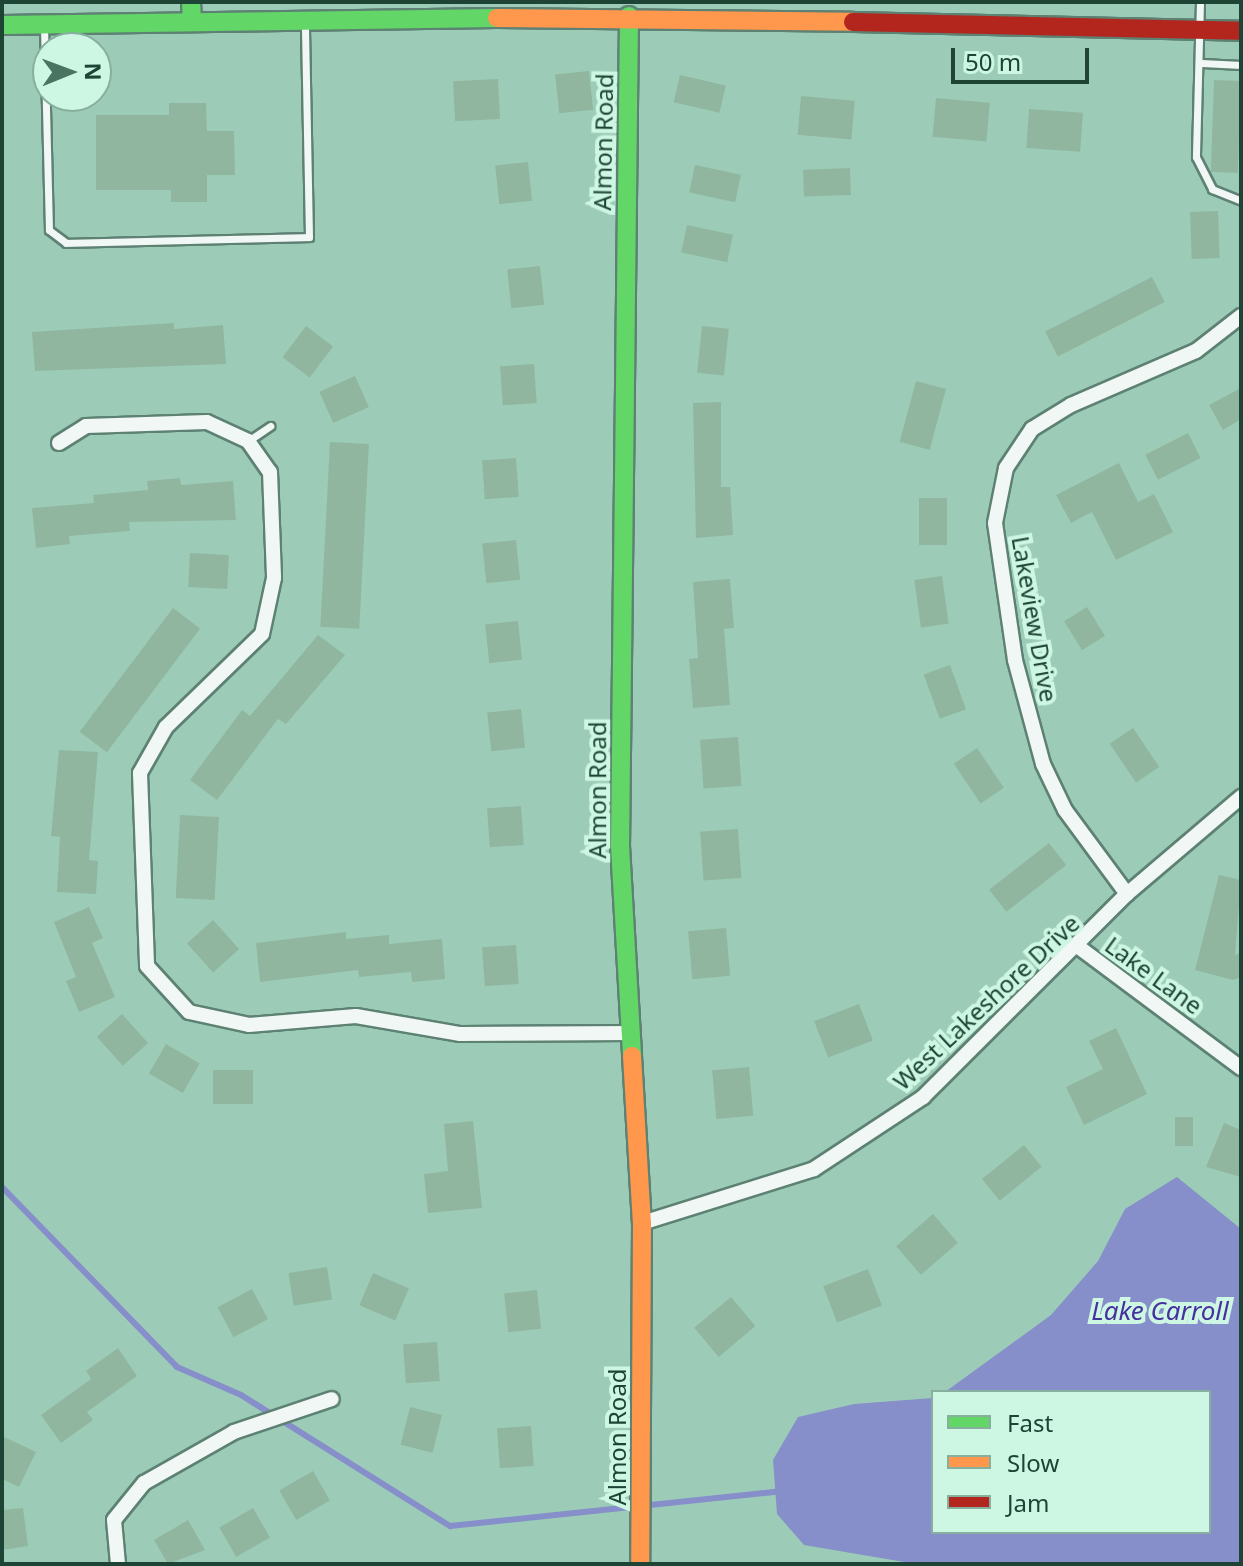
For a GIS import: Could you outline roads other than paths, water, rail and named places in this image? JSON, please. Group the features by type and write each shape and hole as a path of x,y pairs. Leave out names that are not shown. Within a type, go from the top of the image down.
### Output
{"street":[{"path":"191,2 192,22"},
{"path":"2,25 305,20 629,9 1241,31"},
{"name":"Almon Road","path":"629,9 620,846 642,1223 640,1564"},
{"name":"Lakeview Drive","path":"1127,894 1065,810 1043,764 1015,660 995,523 1003,482 1032,429 1071,405 1196,351 1241,316"},
{"path":"59,443 86,426 207,422 248,441 270,472 274,578 262,634 166,727 140,773 147,966 189,1012 249,1025 356,1016 460,1034 631,1033"},
{"name":"West Lakeshore Drive","path":"642,1223 814,1169 923,1097 1080,948 1127,894 1241,797"},
{"name":"Lake Lane","path":"1080,948 1241,1068"},
{"path":"118,1564 114,1520 144,1483 234,1432 332,1399"}],"lane":[{"path":"1200,2 1202,63 1196,157 1212,189 1241,201"},
{"path":"44,24 49,230 66,243 309,237 305,20"},
{"path":"1202,63 1241,65"},
{"path":"248,441 270,426"}],"water":[{"name":"Lake Carroll","path":"1177,1177 1241,1229 1241,1564 916,1564 804,1545 777,1514 773,1460 798,1417 854,1404 931,1398 931,1534 1211,1534 1211,1390 948,1390 1051,1315 1098,1261 1125,1209"}],"waterway":[{"path":"2,1187 177,1367 241,1395 450,1526 781,1491"}]}
